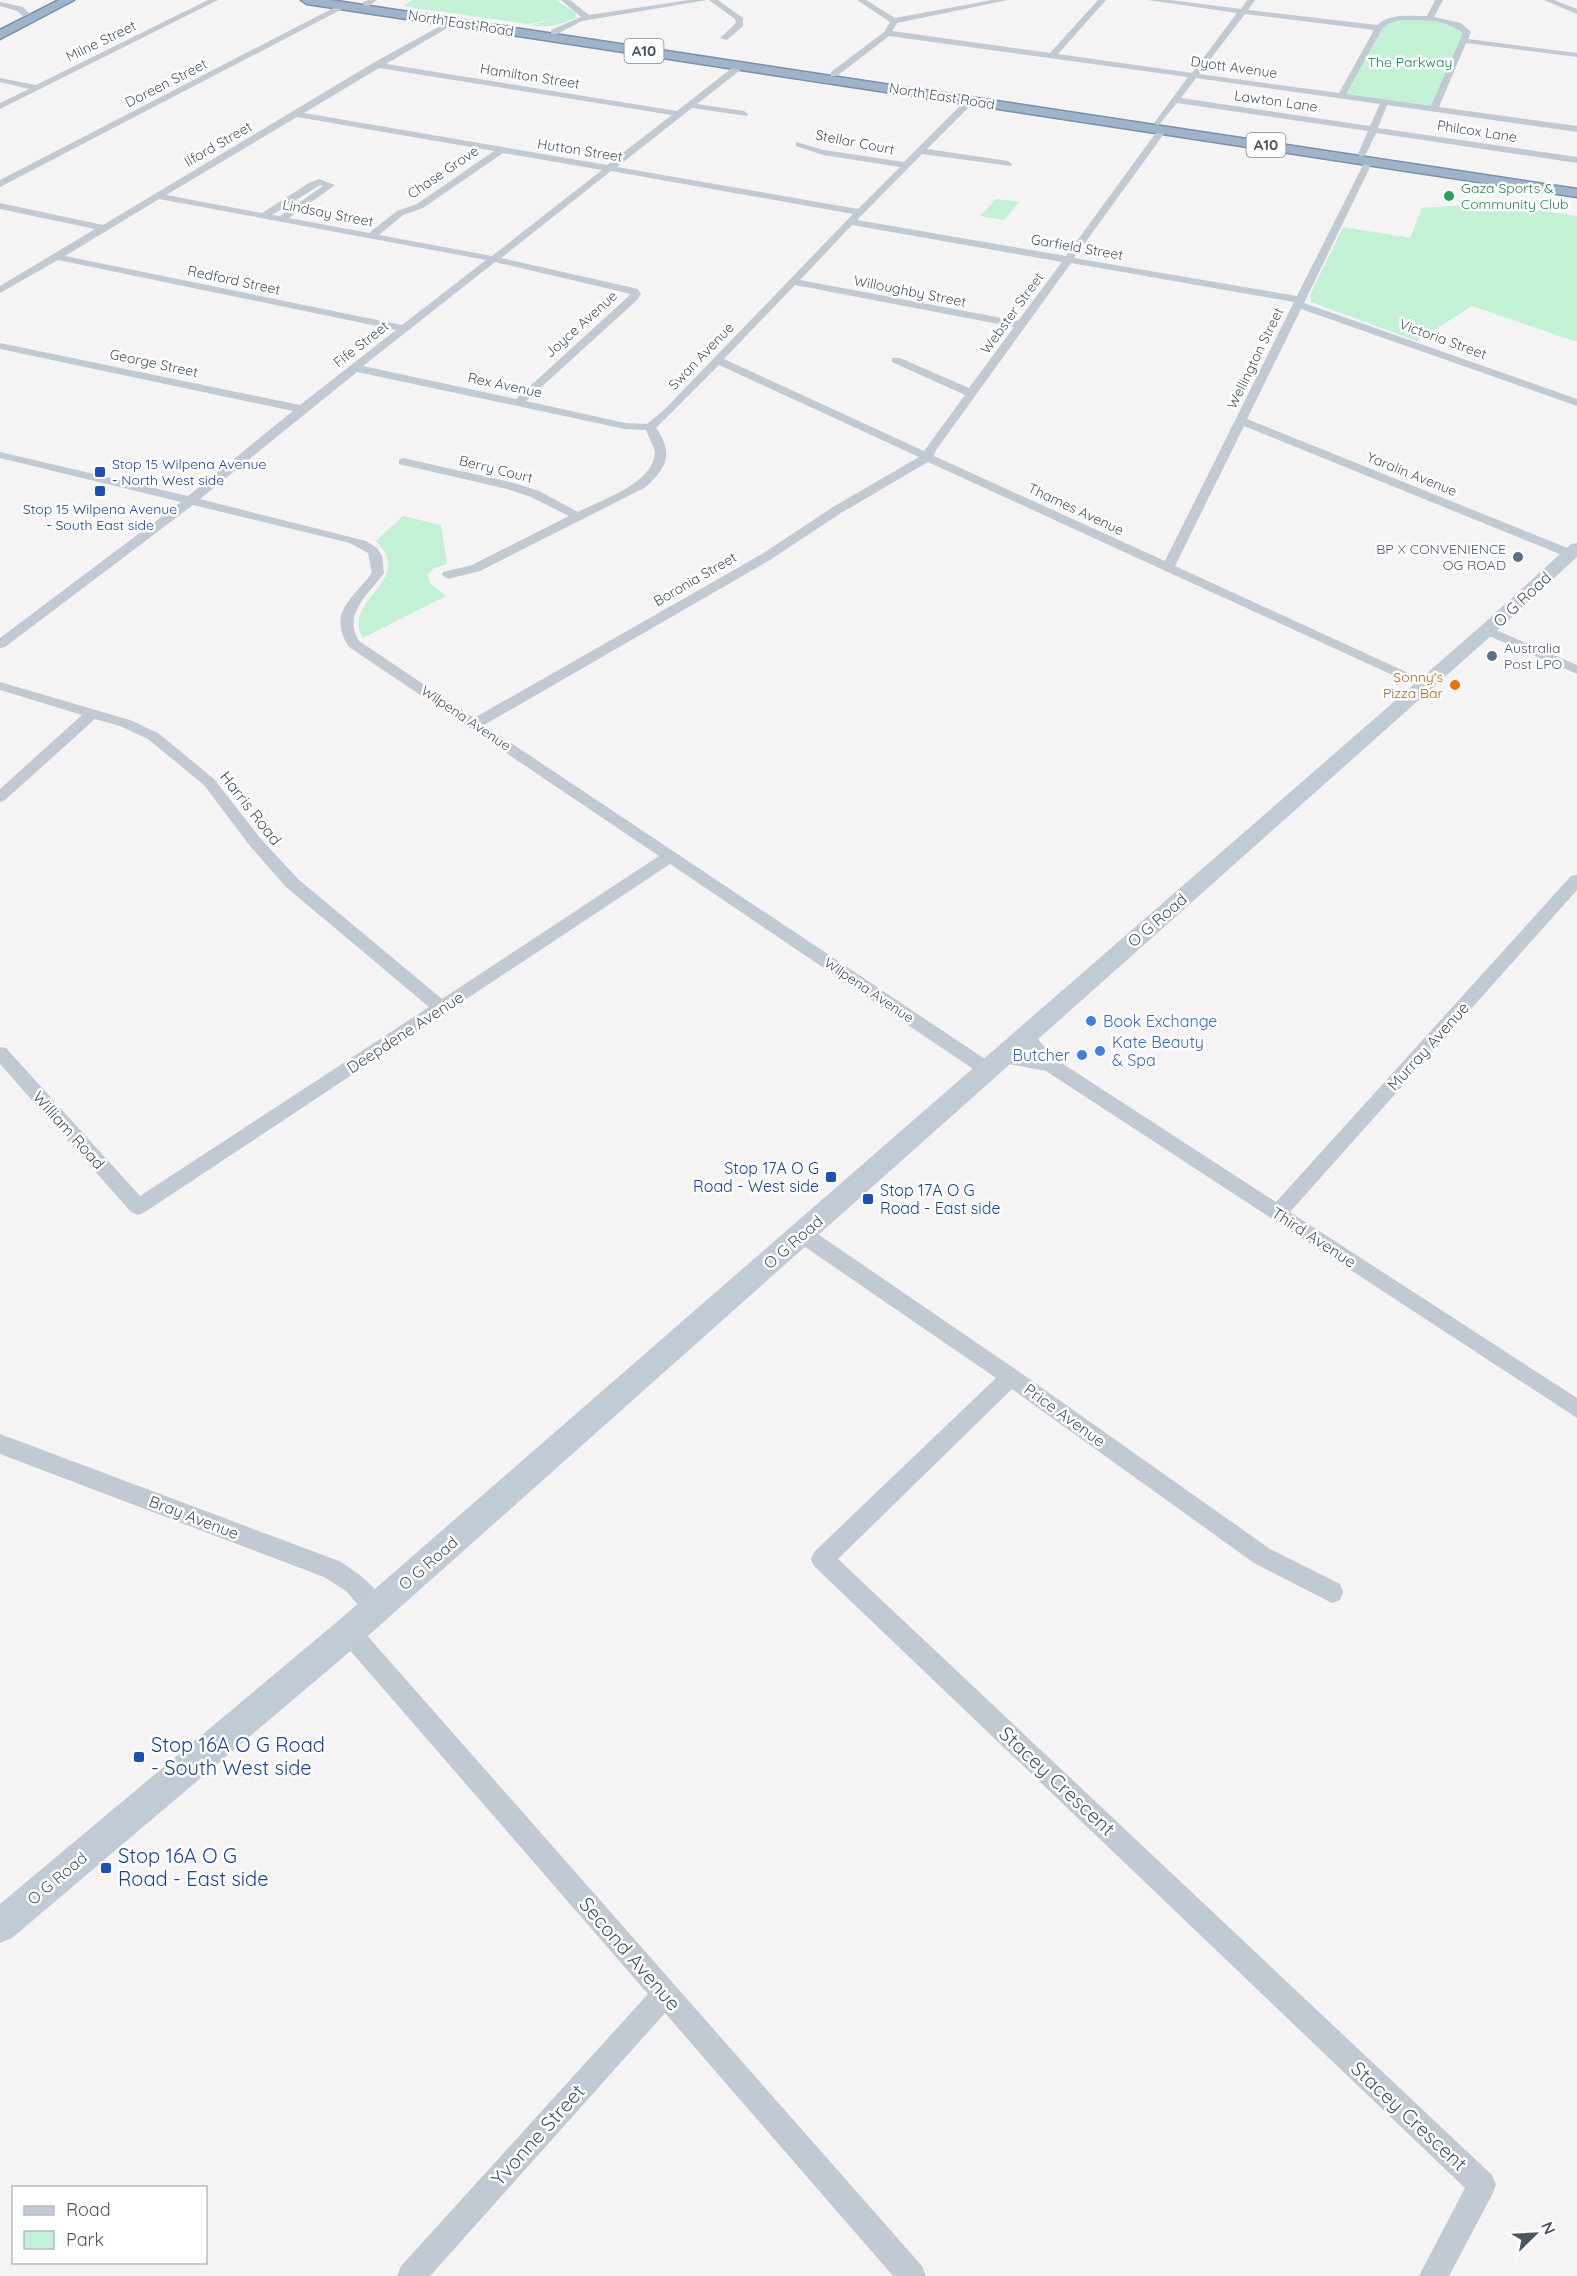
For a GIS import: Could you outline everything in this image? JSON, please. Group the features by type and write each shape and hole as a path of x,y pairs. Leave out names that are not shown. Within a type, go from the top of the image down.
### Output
{"highway":[{"path":"0,26 51,0"},
{"path":"0,35 68,0"},
{"name":"North East Road","path":"307,0 369,2 455,20"},
{"name":"North East Road","path":"346,2 1160,126 1577,193"},
{"name":"North East Road","path":"1365,158 1577,187"}],"main road":[{"name":"O G Road","path":"0,1926 349,1632 1574,551"}],"street":[{"name":"Milne Street","path":"0,106 214,0"},
{"path":"565,0 588,18"},
{"path":"551,34 574,21 702,0"},
{"path":"713,0 739,18 741,24 724,38"},
{"path":"861,0 894,21 1004,0"},
{"path":"1052,56 1102,0"},
{"path":"1152,0 1379,28"},
{"name":"Webster Street","path":"928,457 930,450 1068,259 1160,126 1174,100 1251,0"},
{"path":"1430,18 1439,0"},
{"path":"1548,0 1575,10"},
{"name":"Doreen Street","path":"0,184 346,2"},
{"path":"0,4 20,9 26,14"},
{"path":"1342,95 1379,28 1385,22 1394,19 1430,18 1463,28 1467,32 1434,108"},
{"name":"Ilford Street","path":"0,290 376,64 455,20"},
{"path":"831,76 887,33 894,21"},
{"name":"Dyott Avenue","path":"887,33 1577,129"},
{"path":"1464,41 1577,55"},
{"name":"Hamilton Street","path":"376,64 680,114"},
{"name":"Fife Street","path":"0,644 190,501 302,409 743,64"},
{"path":"0,80 37,88"},
{"name":"Swan Avenue","path":"649,427 656,424 669,411 905,165 973,98"},
{"name":"Lawton Lane","path":"1174,100 1373,129"},
{"name":"Wellington Street","path":"1168,568 1299,302 1365,158 1373,129 1385,101"},
{"path":"691,105 744,114"},
{"name":"Hutton Street","path":"296,114 860,212"},
{"name":"Philcox Lane","path":"1373,129 1577,160"},
{"name":"Stellar Court","path":"799,144 823,152 905,165"},
{"name":"Chase Grove","path":"372,235 400,213 420,206 500,150"},
{"path":"920,152 1008,164"},
{"path":"265,215 312,185 320,183 330,185 282,218"},
{"name":"Lindsay Street","path":"156,196 372,235 494,261"},
{"path":"0,206 103,228"},
{"name":"Garfield Street","path":"850,222 1068,259 1299,302"},
{"name":"Redford Street","path":"58,257 404,329"},
{"name":"Joyce Avenue","path":"494,261 618,286 634,291 636,294 518,403"},
{"name":"Willoughby Street","path":"795,282 1020,326"},
{"name":"Victoria Street","path":"1299,302 1577,403"},
{"name":"George Street","path":"0,346 302,409"},
{"name":"Thames Avenue","path":"717,360 1423,685"},
{"path":"896,360 970,393"},
{"name":"Rex Avenue","path":"355,368 624,426 649,427"},
{"name":"Yaralin Avenue","path":"1242,421 1574,551"},
{"path":"448,575 476,568 642,484 659,468 661,455 657,437 649,427"},
{"name":"Wilpena Avenue","path":"0,455 339,536 369,547 376,555 378,573 348,612 344,629 354,644 671,856 996,1063"},
{"name":"Boronia Street","path":"475,724 766,557 837,510 928,457"},
{"name":"Berry Court","path":"403,462 536,494 577,516"},
{"path":"1487,630 1577,669"},
{"name":"Harris Road","path":"0,686 93,713 147,732 209,782 255,842 292,883 442,1008"},
{"path":"0,797 93,713"},
{"name":"Deepdene Avenue","path":"138,1207 671,856"},
{"name":"Murray Avenue","path":"1278,1213 1577,880"},
{"name":"Third Avenue","path":"1026,1036 1051,1065 1577,1409"},
{"name":"William Road","path":"0,1053 138,1207"},
{"name":"Third Avenue","path":"996,1063 1051,1065"},
{"name":"Price Avenue","path":"802,1234 1011,1377 1262,1556 1332,1592"},
{"name":"Stacey Crescent","path":"1011,1377 822,1559 1482,2185 1433,2276"},
{"name":"Bray Avenue","path":"0,1444 331,1569 354,1583 376,1608"},
{"name":"Second Avenue","path":"349,1632 912,2276"},
{"name":"Yvonne Street","path":"411,2276 665,1994"}],"green space":[{"path":"413,0 557,0 577,14 574,17 579,17 556,25 530,25 556,19 527,24 403,6"},
{"name":"The Parkway","path":"1430,18 1456,25 1467,35 1434,108 1342,95 1383,24 1394,19"},
{"path":"996,199 1019,202 1004,220 980,216"},
{"path":"1491,203 1577,216 1577,342 1472,306 1417,341 1311,302 1310,295 1343,227 1410,238 1422,208"},
{"path":"403,516 441,525 447,564 434,568 427,575 431,584 446,596 363,638 359,624 361,612 384,579 388,568 386,555 376,541"}],"place":[{"name":"Gaza Sports & Community Club","path":"1449,196"},
{"name":"Stop 15 Wilpena Avenue - North West side","path":"100,472"},
{"name":"Stop 15 Wilpena Avenue - South East side","path":"100,491"},
{"name":"BP X CONVENIENCE OG ROAD","path":"1518,557"},
{"name":"Australia Post LPO","path":"1492,656"},
{"name":"Sonny's Pizza Bar","path":"1455,685"},
{"name":"Book Exchange","path":"1091,1021"},
{"name":"Kate Beauty & Spa","path":"1100,1051"},
{"name":"Butcher","path":"1082,1055"},
{"name":"Stop 17A O G Road - West side","path":"831,1177"},
{"name":"Stop 17A O G Road - East side","path":"868,1199"},
{"name":"Stop 16A O G Road - South West side","path":"139,1757"},
{"name":"Stop 16A O G Road - East side","path":"106,1868"}]}
